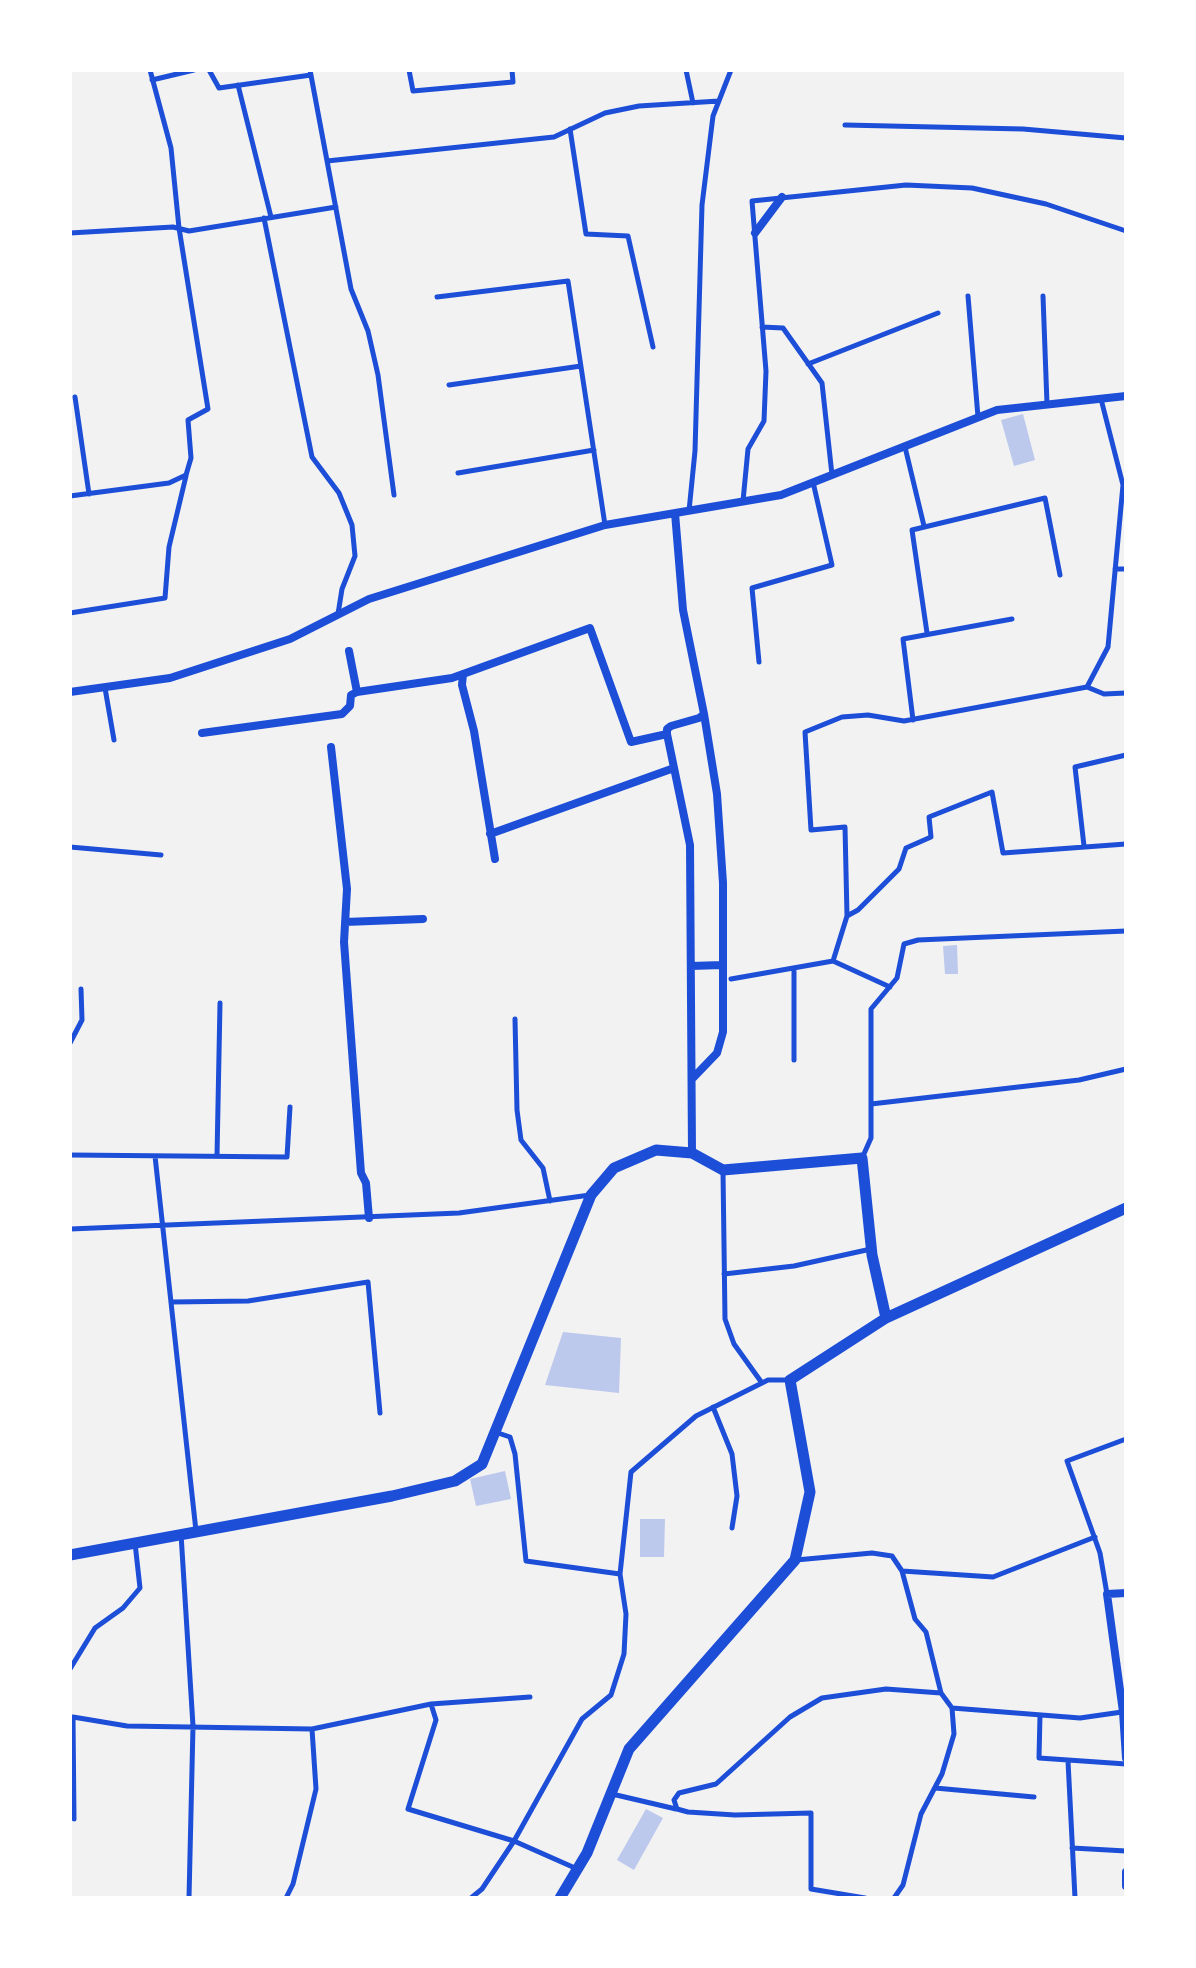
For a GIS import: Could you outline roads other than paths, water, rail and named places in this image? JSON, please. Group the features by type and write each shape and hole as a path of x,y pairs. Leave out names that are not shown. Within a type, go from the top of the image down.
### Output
{"street":[{"path":"755,233 782,197"},
{"path":"70,692 170,678 290,639 369,599 605,525 781,495 997,410 1126,396"},
{"path":"675,513 683,610 717,794 723,883 723,1032 717,1053 692,1079"},
{"path":"202,733 342,714 350,706 351,695 357,692 452,678 590,628 631,742 667,734"},
{"path":"349,651 357,692"},
{"path":"463,674 462,685 474,731 495,859"},
{"path":"692,1153 690,845 667,729 704,714"},
{"path":"331,747 347,889 344,942 361,1173 366,1183 369,1218"},
{"path":"490,834 674,768"},
{"path":"345,922 423,919"},
{"path":"691,966 722,965"},
{"path":"70,1555 392,1496 455,1481 482,1464 591,1195 614,1168 656,1150 692,1153 723,1170 862,1158 871,1249 886,1318"},
{"path":"560,1898 587,1853 629,1749 795,1560 810,1492 790,1380 886,1318 1126,1208"},
{"path":"1126,1593 1107,1594 1123,1712 1126,1761"},
{"path":"1126,1872 1126,1886"}],"lane":[{"path":"70,613 165,598 169,547 191,458 188,420 208,409 179,228 171,148 150,70"},
{"path":"152,80 194,70"},
{"path":"209,70 219,88 310,72 351,289 368,331 378,375 394,495"},
{"path":"409,70 413,91 513,82 512,70"},
{"path":"686,70 693,103"},
{"path":"689,511 695,451 702,205 713,116 731,70"},
{"path":"238,85 267,218 312,457 339,493 352,525 355,556 342,589 338,615"},
{"path":"327,161 554,137 605,113 639,106 719,101"},
{"path":"845,125 1023,129 1126,138"},
{"path":"570,129 586,234 628,236 653,347"},
{"path":"743,502 748,449 764,421 766,371 752,201 906,185 972,188 1046,204 1126,231"},
{"path":"70,233 179,228 189,231 336,207"},
{"path":"437,297 568,281 605,525"},
{"path":"968,296 978,418"},
{"path":"1043,296 1047,405"},
{"path":"808,364 938,313"},
{"path":"762,327 783,328 822,383 832,475"},
{"path":"449,385 581,366"},
{"path":"75,397 89,494"},
{"path":"1087,687 1108,647 1123,485 1101,399"},
{"path":"905,446 924,526"},
{"path":"458,473 594,450"},
{"path":"70,496 169,483 186,475"},
{"path":"759,662 752,588 832,565 813,482"},
{"path":"927,633 912,530 1045,498 1060,575"},
{"path":"1115,569 1126,569"},
{"path":"913,720 903,639 1012,619"},
{"path":"105,687 114,740"},
{"path":"833,961 847,916 845,827 811,830 805,732 842,717 868,715 913,720 1087,687 1104,694 1126,693"},
{"path":"1084,846 1075,767 1126,755"},
{"path":"847,916 858,910 899,869 906,848 931,837 929,817 992,792 1003,853 1126,844"},
{"path":"70,847 161,855"},
{"path":"862,1158 871,1138 871,1009 897,978 904,944 918,940 1126,931"},
{"path":"731,979 833,961 890,987"},
{"path":"794,968 794,1060"},
{"path":"70,1043 82,1020 81,989"},
{"path":"217,1156 220,1003"},
{"path":"515,1019 517,1110 521,1140 543,1168 550,1201"},
{"path":"871,1104 1079,1080 1126,1069"},
{"path":"70,1155 287,1157 290,1107"},
{"path":"155,1156 196,1531"},
{"path":"723,1170 725,1319 734,1344 762,1383"},
{"path":"70,1229 459,1213 591,1195"},
{"path":"724,1274 794,1266 871,1249"},
{"path":"172,1302 248,1301 368,1282 380,1413"},
{"path":"471,1898 482,1889 514,1841 582,1719 611,1695 624,1654 626,1614 620,1574 631,1472 696,1416 768,1380 790,1380"},
{"path":"713,1407 732,1454 737,1496 732,1528"},
{"path":"495,1432 510,1437 515,1454 526,1561 620,1574"},
{"path":"1107,1594 1100,1553 1067,1461 1126,1439"},
{"path":"181,1533 193,1726 189,1898"},
{"path":"902,1571 993,1577 1095,1537"},
{"path":"70,1669 95,1628 123,1608 140,1588 134,1542"},
{"path":"795,1560 872,1553 892,1556 902,1571 915,1619 926,1632 941,1693 952,1708 954,1734 942,1774 921,1814 903,1885 894,1898"},
{"path":"677,1809 674,1800 679,1793 716,1784 790,1717 822,1698 886,1689 941,1693"},
{"path":"74,1819 73,1717 127,1726 312,1729 431,1704 530,1697"},
{"path":"431,1704 436,1720 408,1809 514,1841 578,1869"},
{"path":"952,1708 1080,1718 1123,1712"},
{"path":"1040,1715 1039,1758 1126,1761"},
{"path":"286,1898 293,1884 316,1789 312,1729"},
{"path":"1068,1761 1075,1898"},
{"path":"935,1788 1034,1797"},
{"path":"611,1793 688,1812 735,1815 811,1813 811,1889 865,1898"},
{"path":"1072,1848 1126,1851"}]}
